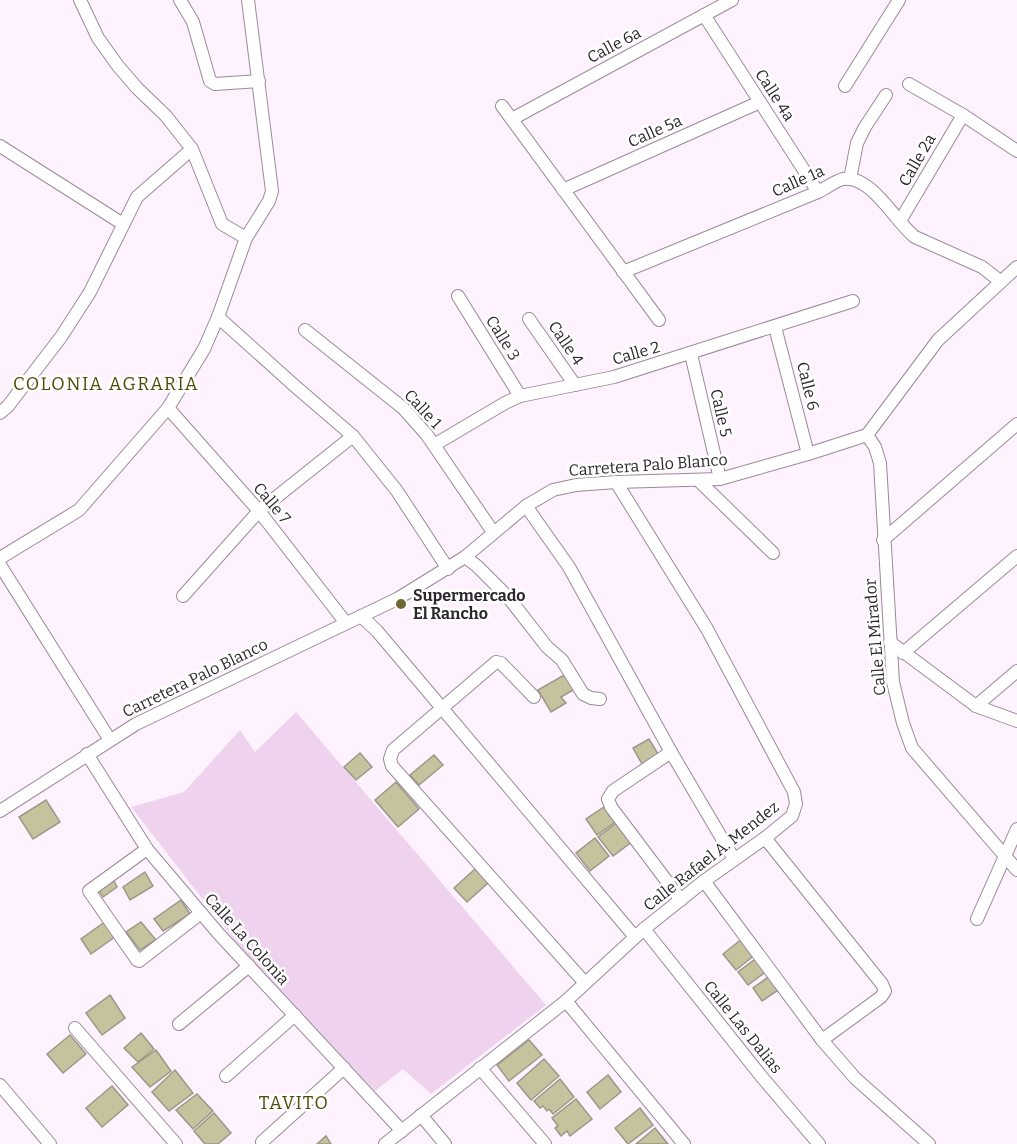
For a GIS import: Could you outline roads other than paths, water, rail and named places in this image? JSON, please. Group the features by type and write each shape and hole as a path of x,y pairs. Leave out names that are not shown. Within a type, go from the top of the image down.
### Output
{"street":[{"path":"80,0 98,38 118,66 166,116 192,149 222,224 246,238"},
{"path":"180,0 193,22 210,81 215,84 259,81"},
{"path":"0,558 79,510 168,408 204,349 246,238 269,201 272,191 248,0"},
{"name":"Calle 6a","path":"512,119 732,0"},
{"path":"845,86 899,0"},
{"name":"Calle 4a","path":"704,15 818,192"},
{"path":"909,84 963,115 1017,151"},
{"path":"850,179 857,143 886,95"},
{"name":"Calle 5a","path":"563,190 760,102"},
{"path":"502,106 659,320"},
{"name":"Calle 2a","path":"900,221 963,115"},
{"path":"0,146 123,224"},
{"path":"0,413 8,406 61,337 90,292 137,197 192,149"},
{"name":"Calle 1a","path":"623,272 818,192 840,180 850,179 873,193 915,237 982,267 1000,281"},
{"path":"867,435 938,340 1017,267"},
{"name":"Calle 3","path":"458,296 520,396"},
{"name":"Calle 2","path":"434,445 520,396 614,377 854,301"},
{"path":"218,317 353,436 397,491 448,569"},
{"name":"Calle 4","path":"529,319 575,385"},
{"name":"Calle 6","path":"775,327 808,454"},
{"name":"Calle 1","path":"305,330 403,408 434,445 493,532"},
{"name":"Calle 5","path":"691,354 720,479"},
{"name":"Calle 7","path":"168,408 259,511 346,623"},
{"path":"884,540 1017,424"},
{"name":"Carretera Palo Blanco","path":"0,811 136,724 361,616 448,569 526,506 553,490 576,485 616,482 720,479 867,435"},
{"name":"Calle El Mirador","path":"867,435 875,447 880,463 893,682 912,748 1017,870"},
{"path":"183,596 259,511 353,436"},
{"path":"698,480 772,553"},
{"name":"Calle Rafael A. Mendez","path":"386,1144 566,1001 639,933 704,881 792,816 796,804 794,792 707,629 616,482"},
{"path":"526,506 569,567 671,752 734,859"},
{"path":"903,653 1017,556"},
{"path":"465,557 508,597 547,646 562,660 583,694 600,699"},
{"path":"0,564 110,740"},
{"name":"Calle Las Dalias","path":"361,616 377,631 639,933 819,1144"},
{"path":"890,642 976,706 1017,721"},
{"path":"534,697 501,663 496,662 393,750 390,759 392,766 585,983"},
{"path":"976,706 1017,671"},
{"path":"671,752 613,791 608,799 611,807 681,900"},
{"name":"Calle La Colonia","path":"87,754 147,849 201,913 402,1131"},
{"path":"977,919 1017,829"},
{"path":"765,838 882,984 885,991 881,997 822,1040"},
{"path":"147,849 89,891 136,960 139,961 201,913"},
{"path":"704,881 822,1040 855,1078 929,1144"},
{"path":"178,1024 249,966"},
{"path":"566,1001 684,1144"},
{"path":"226,1076 295,1015"},
{"path":"75,1028 176,1144"},
{"path":"262,1142 344,1068"},
{"path":"480,1068 545,1144"},
{"path":"0,1085 50,1144"},
{"path":"421,1115 445,1144"}],"place":[{"name":"Supermercado El Rancho","path":"401,604"}],"district":[{"name":"COLONIA AGRARIA","path":"106,384"},
{"name":"TAVITO","path":"294,1103"}]}
